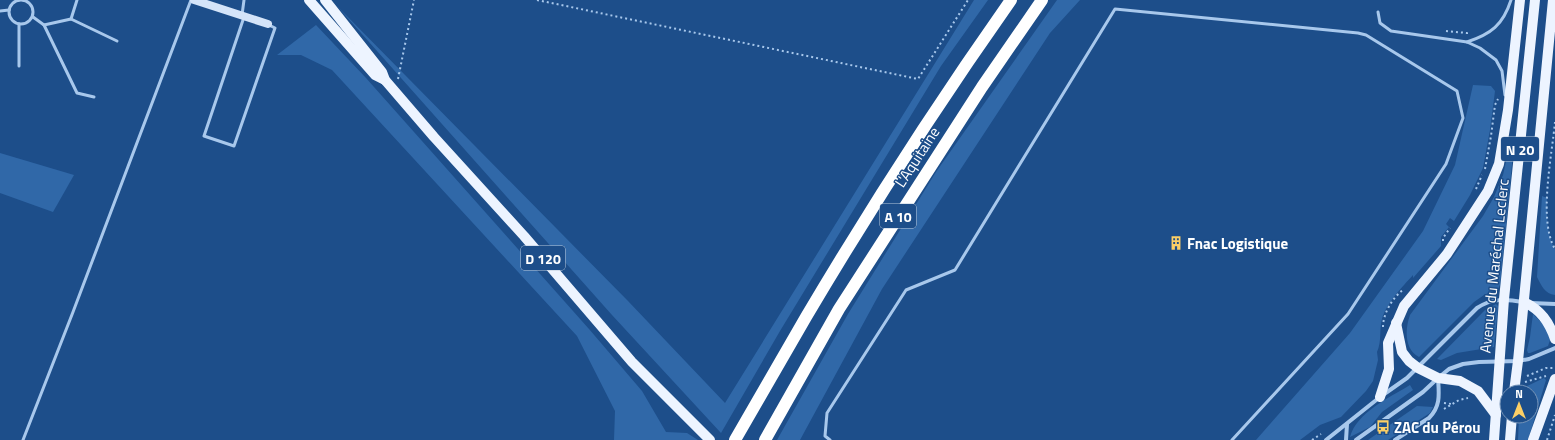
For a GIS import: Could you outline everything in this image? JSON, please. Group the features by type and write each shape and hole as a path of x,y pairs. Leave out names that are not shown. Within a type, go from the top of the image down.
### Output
{"highway":[{"name":"L'Aquitaine","path":"735,440 806,317 871,211 988,33 1012,0"},
{"name":"L'Aquitaine","path":"765,440 839,309 969,106 1042,0"}],"main road":[{"name":"D 120","path":"309,0 375,75 392,80"},
{"name":"D 120","path":"325,0 382,72 392,80 434,137 524,236 632,362 707,437"},
{"path":"1380,397 1389,369 1388,343 1404,306 1447,254 1488,191 1499,164 1508,110 1520,0"},
{"name":"Avenue du Maréchal Leclerc","path":"1494,440 1504,299 1535,0"},
{"name":"N 20","path":"1515,384 1554,0"},
{"path":"1524,302 1534,307 1544,316 1551,327 1555,339"},
{"path":"1396,323 1402,352 1409,361 1418,368 1438,378 1460,381 1478,391 1496,415"},
{"path":"1533,440 1555,379"},
{"path":"1510,440 1511,424"}],"street":[{"path":"193,0 268,24"},
{"path":"1326,440 1418,368 1477,308 1488,302 1504,299 1555,304"},
{"path":"1356,440 1423,392 1449,370 1463,364 1529,359 1555,348"},
{"path":"1395,440 1429,418 1437,409 1439,403 1438,378"},
{"path":"1346,440 1347,424"}],"lane":[{"path":"0,11 9,10 15,2 24,0 33,8 33,17 27,23 19,24 11,19 9,10"},
{"path":"72,19 76,0"},
{"path":"23,440 193,0"},
{"path":"244,0 243,15 204,136 234,146 275,28 268,24"},
{"path":"1467,42 1480,38 1496,28 1507,11 1511,0"},
{"path":"830,440 825,436 827,413 906,290 955,270 1115,9 1358,33 1366,35 1457,91 1463,118 1446,164 1348,314 1232,440"},
{"path":"1378,12 1380,23 1391,31 1467,42 1480,48 1496,60 1502,71 1508,110"},
{"path":"33,17 44,25 77,93 94,97"},
{"path":"44,25 72,19 118,41"},
{"path":"19,24 19,66"}],"path":[{"path":"392,80 414,0"},
{"path":"537,0 918,79 968,0"},
{"path":"1476,190 1485,169 1495,105 1500,96"},
{"path":"1555,122 1546,204 1547,223 1552,244 1555,249"},
{"path":"1443,242 1443,238 1452,226"},
{"path":"1383,332 1383,318 1397,294 1408,286"},
{"path":"1439,403 1452,404"},
{"path":"1548,440 1555,415"}],"shaded area":[{"path":"974,0 988,0 941,66 780,331 721,433 612,315 337,6 628,301 725,403"},
{"path":"1057,0 1080,0 1050,33 882,289 800,440 777,440 848,314 936,172"},
{"path":"316,25 366,78 589,329 642,391 666,432 687,433 698,440 614,440 615,411 577,336 332,70 301,55 277,55"},
{"path":"1473,85 1491,86 1495,91 1483,168 1470,195 1454,221 1450,218 1446,224 1449,227 1441,237 1441,246 1413,278 1413,275 1387,307 1381,323 1377,352 1378,360 1373,381 1366,391 1341,417 1320,425 1300,440 1256,440 1350,333 1423,231 1455,165"},
{"path":"0,153 74,175 53,212 0,193"},
{"path":"1508,153 1513,154 1500,285 1498,289 1484,295 1474,302 1419,357 1414,353 1408,344 1407,326 1410,315 1483,216 1494,197 1503,175"},
{"path":"1542,196 1547,198 1547,218 1549,231 1555,249 1555,295 1546,291 1537,277"},
{"path":"1496,304 1498,306 1494,347 1457,353 1441,360 1437,359 1485,310"},
{"path":"1533,314 1546,327 1550,340 1548,346 1528,353 1527,350"},
{"path":"1544,378 1546,380 1539,403 1539,384 1531,384"},
{"path":"1410,385 1413,390 1382,412 1370,427 1350,437 1359,420 1375,406"},
{"path":"1417,406 1433,407 1430,413 1388,440 1368,440"},
{"path":"1519,424 1533,424 1528,440 1518,440"}],"place":[{"name":"Fnac Logistique","path":"1176,243"},
{"name":"ZAC du Pérou","path":"1383,427"}]}
